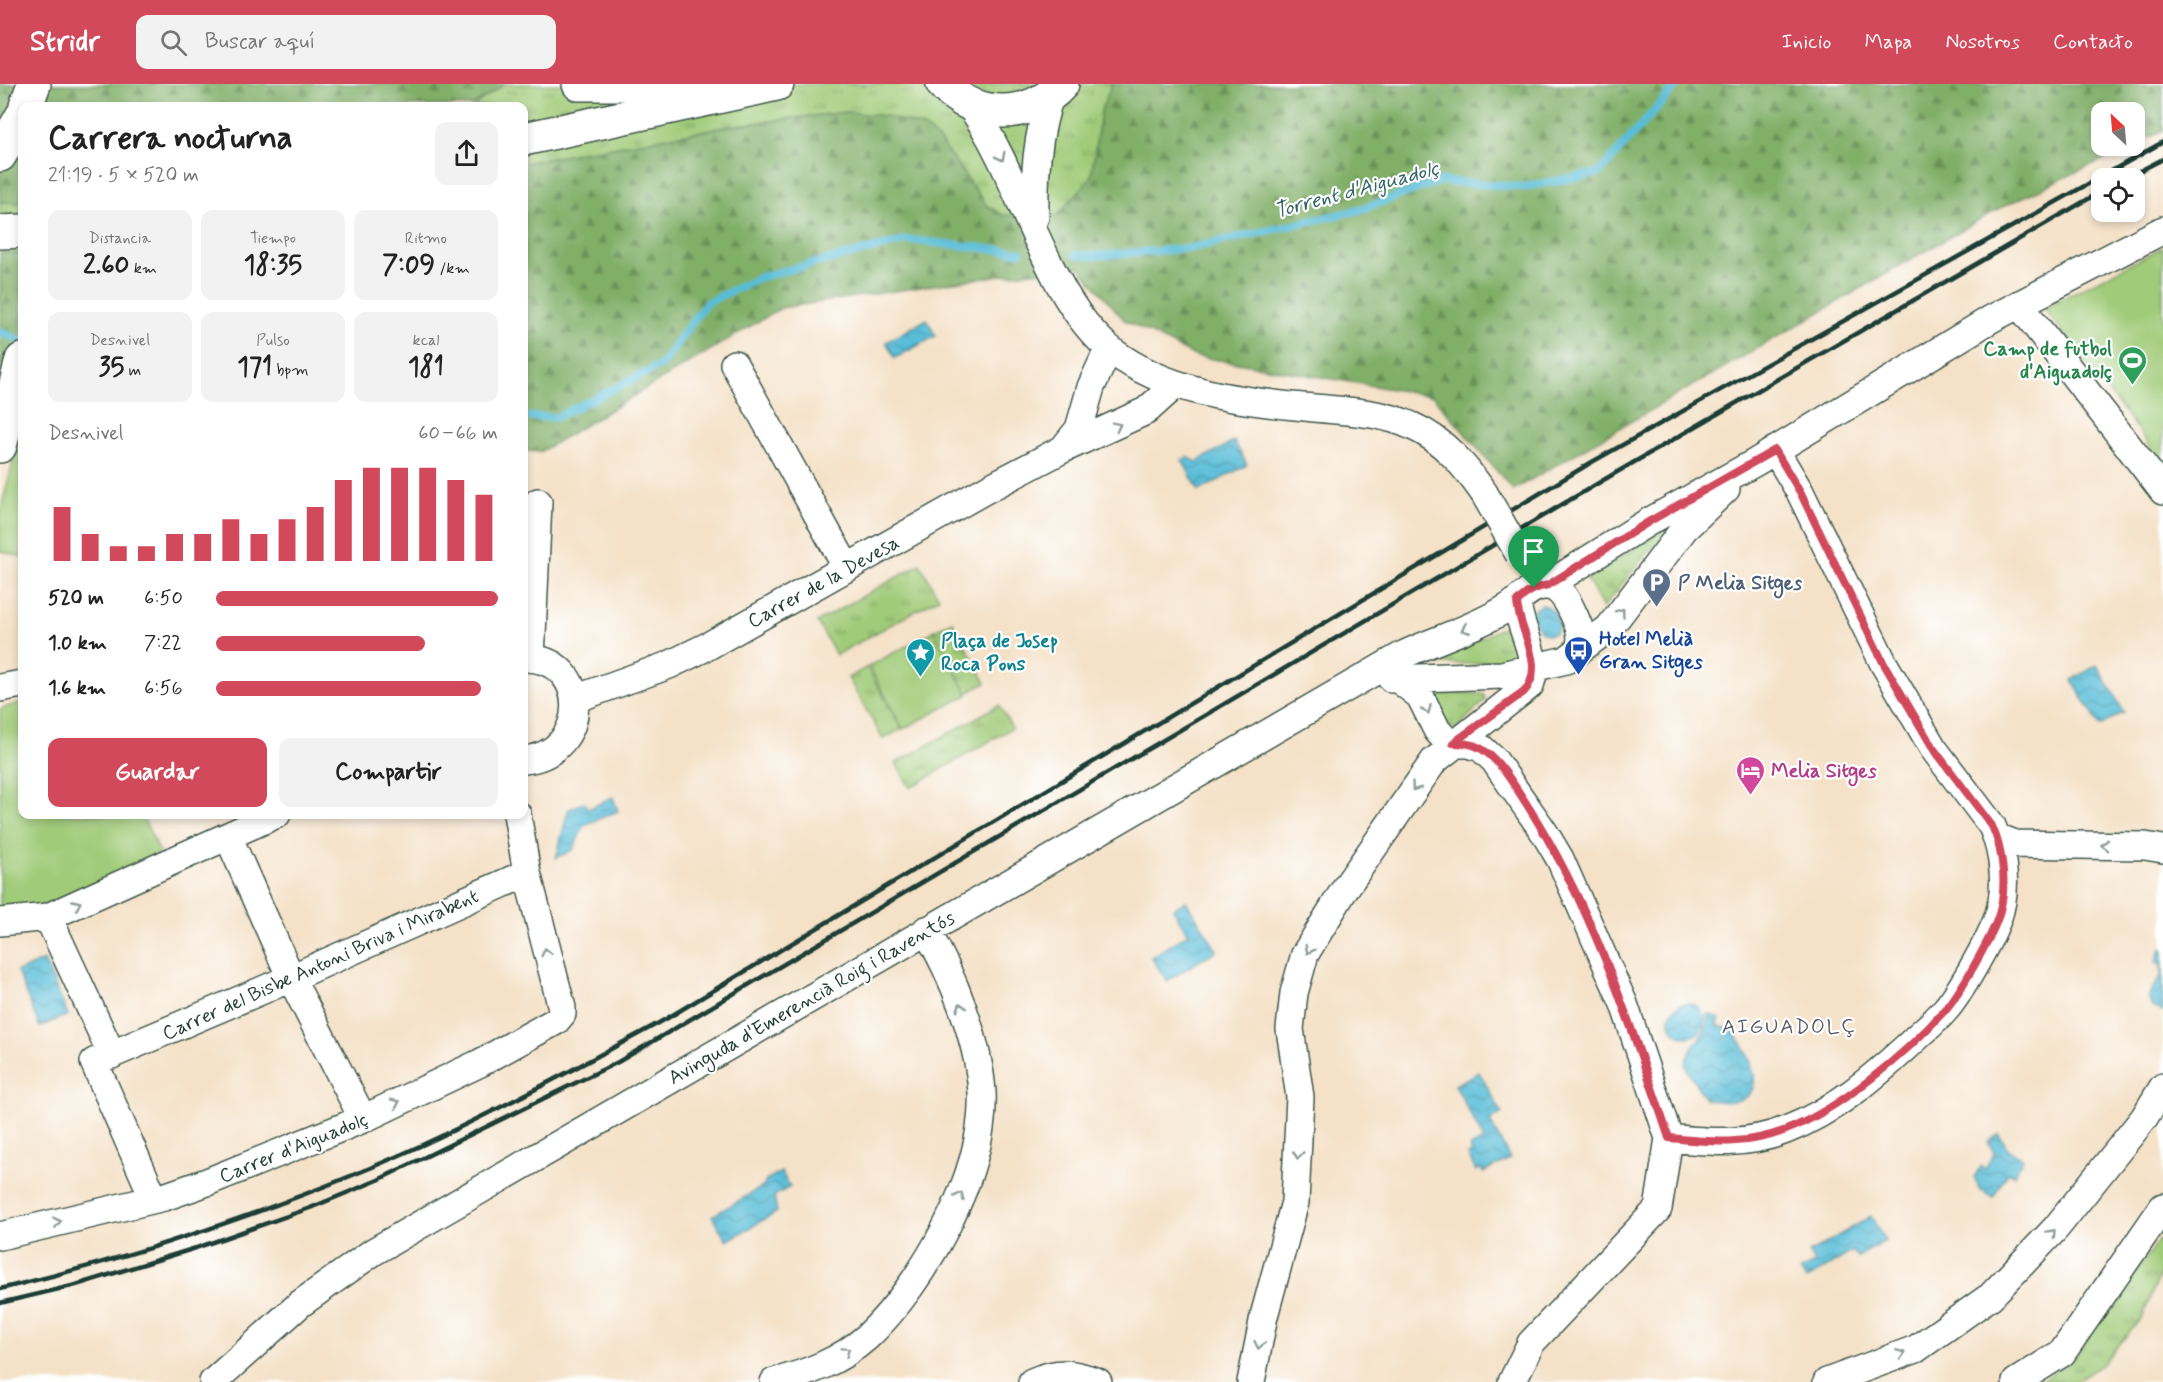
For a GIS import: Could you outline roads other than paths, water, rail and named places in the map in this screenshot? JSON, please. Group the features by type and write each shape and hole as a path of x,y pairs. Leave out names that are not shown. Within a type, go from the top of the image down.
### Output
{"main road":[{"path":"27,102 34,84"},
{"path":"579,84 697,84"},
{"path":"528,139 777,84"},
{"path":"943,84 971,107 1010,111 1056,90"},
{"path":"0,155 18,123"},
{"path":"0,232 18,231"},
{"path":"0,446 18,376"}],"street":[{"path":"1035,230 1034,171 1042,122 1056,90"},
{"path":"971,107 996,146 1061,286 1079,315 1109,348 1148,373 1175,385 1239,399 1378,416 1413,426 1442,444 1457,457 1484,493 1519,554 1533,592"},
{"name":"Avinguda d'Emerencià Roig i Raventós","path":"219,1379 321,1288 374,1252 1403,655 1486,620 2019,304 2163,230"},
{"path":"2019,304 2163,491"},
{"name":"Carrer de la Devesa","path":"1063,449 1079,429 1091,387 1109,348"},
{"path":"734,364 847,568"},
{"name":"Carrer de la Devesa","path":"576,699 669,665 1063,449 1146,411 1175,385"},
{"path":"1669,1138 1734,1143 1785,1130 1835,1104 1870,1080 1946,1010 1997,920 2003,875 1997,837 1982,811 1933,748 1884,664 1800,492 1765,456"},
{"name":"Avinguda d'Emerencià Roig i Raventós","path":"1578,652 1609,628 1684,529 1765,456"},
{"path":"528,644 538,502"},
{"path":"1533,592 1558,590 1569,604 1578,622 1582,641 1578,652 1556,664 1534,669"},
{"path":"1251,1382 1264,1316 1295,1202 1299,1097 1290,1029 1294,993 1305,954 1346,887 1434,761 1453,743 1524,692 1530,685 1534,669 1518,615 1533,592"},
{"path":"528,658 543,661 564,675 576,699 573,722 567,736 552,750 539,757 528,759"},
{"name":"Avinguda d'Emerencià Roig i Raventós","path":"1349,687 1398,679 1502,675 1534,669"},
{"path":"1398,679 1420,696 1437,730 1453,743 1475,746 1494,760 1510,779 1560,859 1624,1004 1669,1138 1658,1209 1531,1343 1512,1382"},
{"path":"0,688 18,685"},
{"path":"0,922 48,917 266,819"},
{"path":"518,819 527,873"},
{"path":"228,836 291,978 363,1119"},
{"path":"1997,837 2015,844 2145,846 2163,849"},
{"name":"Carrer del Bisbe Antoni Briva i Mirabent","path":"112,1055 527,873"},
{"name":"Carrer d'Aiguadolç","path":"0,1236 154,1199 207,1182 363,1119 480,1063 556,1021 562,1014 562,1008 527,873"},
{"path":"48,917 112,1055 94,1062 154,1199"},
{"path":"774,1382 813,1372 867,1337 926,1267 968,1178 979,1128 982,1094 978,1066 951,978 926,930"},
{"path":"1827,1382 1916,1349 1990,1296 2056,1228 2144,1118 2163,1086"},
{"path":"2016,1382 2062,1353 2163,1207"},
{"path":"1032,1382 1047,1376 1074,1372 1098,1382"}],"water":[{"path":"927,319 936,336 895,358 886,342"},
{"path":"1234,441 1247,465 1199,491 1182,460 1187,457 1197,462"},
{"path":"1541,605 1549,607 1556,615 1559,626 1555,633 1548,635 1541,631 1534,620 1532,612"},
{"path":"2097,665 2124,712 2100,726 2072,680"},
{"path":"613,797 618,811 584,825 573,850 556,858 568,810 584,802 588,809"},
{"path":"1186,901 1217,950 1167,981 1151,957 1188,934 1173,909"},
{"path":"2161,948 2163,949 2163,1012 2152,1007 2149,997 2151,990 2162,975 2161,966 2156,962"},
{"path":"44,960 68,1015 40,1027 17,972"},
{"path":"1687,1003 1699,1008 1704,1020 1699,1032 1687,1037 1675,1032 1670,1020 1675,1008"},
{"path":"1707,1013 1720,1019 1716,1025 1733,1030 1750,1059 1754,1084 1750,1094 1741,1100 1726,1102 1705,1099 1685,1066 1690,1052 1705,1028"},
{"path":"1479,1072 1502,1113 1490,1121 1510,1159 1483,1173 1481,1168 1476,1171 1468,1155 1472,1153 1470,1147 1484,1140 1455,1085"},
{"path":"1999,1134 2008,1149 2023,1158 2014,1175 2008,1172 1993,1197 1981,1191 1974,1177 1981,1166 1985,1169 1994,1153 1988,1142"},
{"path":"781,1172 790,1187 774,1196 777,1212 727,1241 712,1216 764,1186 766,1180"},
{"path":"1871,1216 1885,1241 1858,1257 1853,1251 1806,1280 1800,1271 1814,1263 1809,1253"}],"waterway":[{"name":"Torrent d'Aiguadolç","path":"1076,255 1094,256 1191,248 1359,210 1440,181 1524,187 1599,173 1678,84"},
{"name":"Torrent d'Aiguadolç","path":"528,417 557,417 661,365 706,303 760,277 908,240 1020,252"},
{"name":"Torrent d'Aiguadolç","path":"0,332 18,339"}],"railway":[{"path":"0,1289 141,1251 279,1204 408,1151 557,1078 666,1019 1592,462 2163,142"},
{"path":"2145,168 2163,159"},
{"path":"0,1303 76,1285 196,1248 310,1208 378,1180 618,1062 1612,475 2091,197"}],"place":[{"name":"Camp de futbol d'Aiguadolç","path":"2133,386"},
{"name":"P Melia Sitges","path":"1657,608"},
{"name":"Hotel Melià Gran Sitges","path":"1578,676"},
{"name":"Plaça de Josep Roca Pons","path":"920,678"},
{"name":"Melia Sitges","path":"1750,796"}],"district":[{"name":"AIGUADOLÇ","path":"1789,1026"}]}
